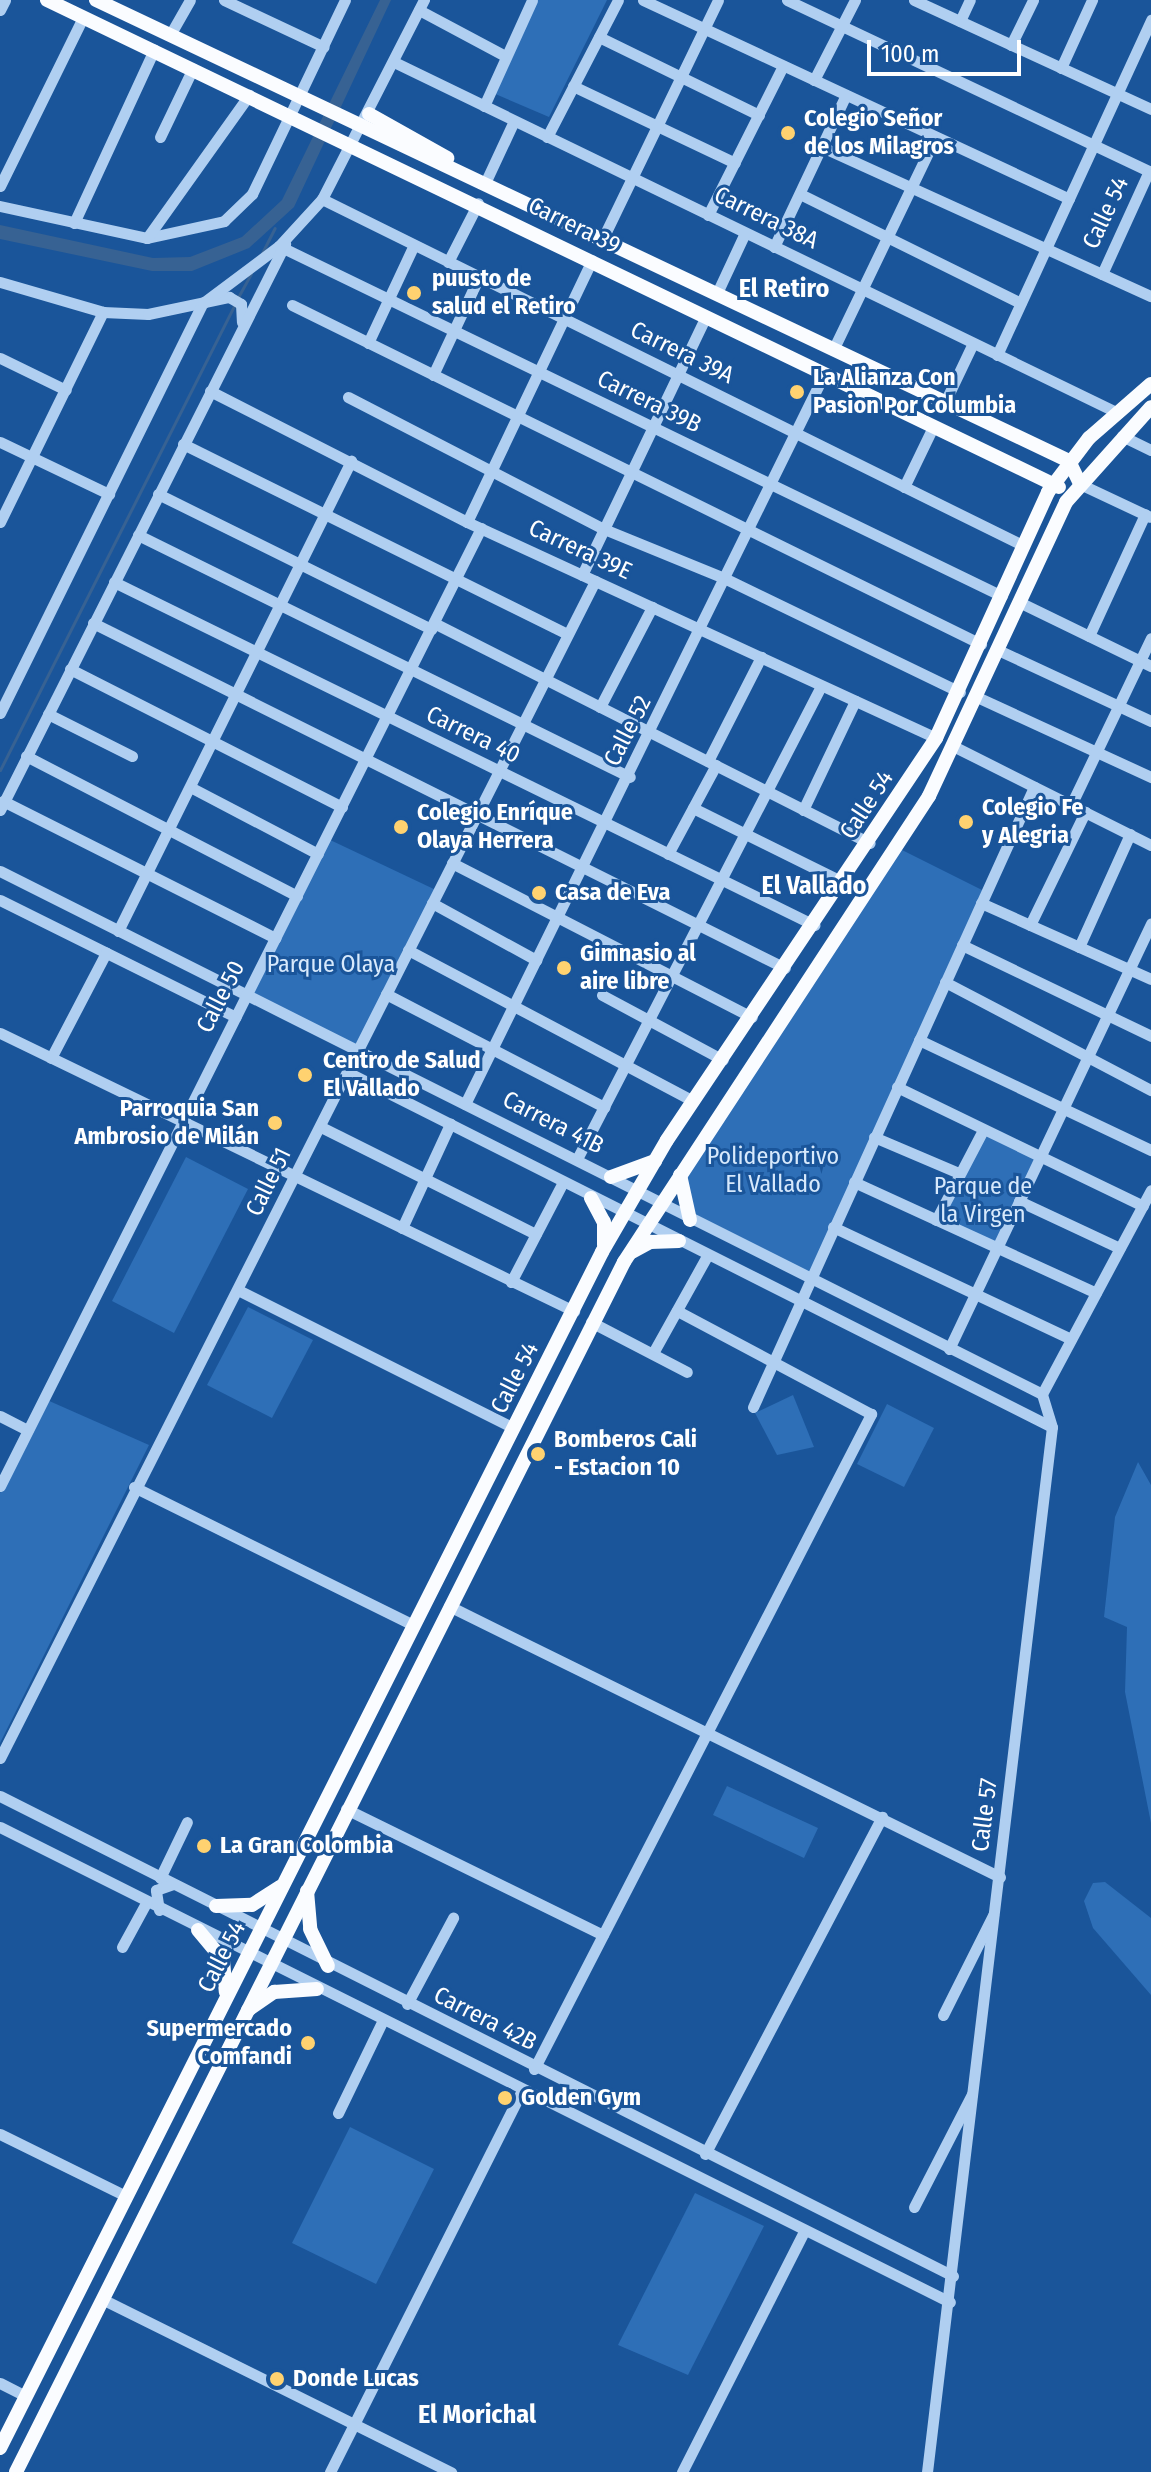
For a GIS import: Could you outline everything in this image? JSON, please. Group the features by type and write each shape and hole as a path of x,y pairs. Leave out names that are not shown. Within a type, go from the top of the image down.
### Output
{"main road":[{"name":"Carrera 39","path":"47,0 478,203 1051,488"},
{"name":"Carrera 39","path":"96,0 306,99 363,119 833,350 1069,461"},
{"path":"646,286 663,278 657,263"},
{"path":"677,301 677,283 691,281"},
{"path":"850,386 867,380 865,364"},
{"path":"889,405 885,388 901,382"},
{"name":"Calle 54","path":"0,2448 602,1252 667,1140 870,843 936,738 960,692 1039,508 1051,488 1089,438 1151,384"},
{"name":"Calle 54","path":"16,2472 234,2030 591,1322 685,1161 898,848 955,747 1019,602 1080,484 1151,407"},
{"path":"1045,450 1074,450 1089,438"},
{"path":"1051,488 1080,484 1069,461"},
{"path":"1025,473 1039,489 1039,508"},
{"path":"667,1140 673,1155 685,1161 680,1200 690,1220"},
{"path":"611,1177 656,1160"},
{"path":"591,1198 604,1222 602,1252"},
{"path":"624,1262 650,1242 679,1241"},
{"path":"216,1906 264,1900 289,1874"},
{"path":"307,1887 310,1929 328,1966"},
{"path":"198,1930 225,1966 223,2003"},
{"path":"234,2030 274,1992 317,1989"}],"street":[{"path":"0,10 5,0"},
{"path":"170,35 190,0"},
{"path":"224,0 324,47"},
{"path":"0,206 147,238 209,229 252,194 306,99 345,0"},
{"path":"547,137 618,0"},
{"path":"643,0 1069,199"},
{"path":"603,238 718,0"},
{"path":"787,0 1150,172"},
{"path":"814,80 855,0"},
{"path":"914,0 1151,109"},
{"path":"960,21 970,0"},
{"path":"1011,45 1033,0"},
{"path":"1061,68 1092,0"},
{"path":"484,106 527,2"},
{"path":"275,938 2,805 283,245 322,199 422,5 505,56"},
{"path":"0,186 83,17"},
{"path":"997,355 1151,20"},
{"path":"599,37 759,115"},
{"path":"74,223 154,50"},
{"name":"Carrera 38A","path":"394,62 1118,413"},
{"path":"708,215 783,66"},
{"path":"160,137 193,68"},
{"path":"573,86 735,163"},
{"path":"147,238 249,95"},
{"path":"774,247 846,95"},
{"path":"486,181 514,121"},
{"path":"833,350 935,138"},
{"path":"822,147 1151,295"},
{"name":"Calle 54","path":"1102,274 1150,172"},
{"path":"800,194 1021,303"},
{"name":"Carrera 39A","path":"322,199 1024,546"},
{"path":"448,262 478,203"},
{"path":"717,293 745,233"},
{"path":"0,713 4,694 109,494 203,303 283,245"},
{"name":"Carrera 39B","path":"283,245 454,332 1002,596"},
{"path":"368,343 414,245"},
{"path":"467,522 592,260"},
{"path":"433,375 479,277"},
{"path":"0,282 103,312 148,314 235,299 242,327"},
{"path":"292,305 981,644"},
{"path":"0,522 103,312"},
{"path":"582,575 706,316"},
{"path":"945,402 973,343"},
{"path":"0,358 66,390"},
{"name":"Calle 52","path":"465,1104 703,630 724,578 824,374"},
{"name":"Carrera 39E","path":"210,391 467,522 936,738"},
{"path":"348,397 604,529 724,578 960,692"},
{"path":"904,487 933,427"},
{"path":"1122,436 1151,450"},
{"path":"0,442 109,494"},
{"path":"183,444 568,634"},
{"path":"118,931 215,742 255,654 303,567 351,461"},
{"path":"1080,484 1148,516 1089,636"},
{"path":"158,494 303,567 545,679 870,843"},
{"name":"Calle 50","path":"0,1486 481,528"},
{"path":"138,535 630,777"},
{"name":"Calle 51","path":"0,1758 134,1487 240,1291 595,581"},
{"name":"Carrera 40","path":"114,582 255,654 814,925"},
{"path":"1019,602 1146,664"},
{"path":"600,707 652,607"},
{"path":"93,623 363,763 476,815 785,968"},
{"path":"1071,805 1119,706 1146,664 1151,638"},
{"path":"998,650 1151,721"},
{"path":"668,854 693,808 761,657"},
{"path":"70,669 342,807"},
{"path":"577,1159 821,686"},
{"path":"977,697 1151,777"},
{"path":"803,810 855,701"},
{"path":"48,714 132,756"},
{"path":"955,747 1151,845"},
{"path":"26,756 297,896"},
{"path":"753,1407 1034,787"},
{"path":"192,788 318,854"},
{"path":"693,808 843,882"},
{"path":"1030,925 1085,812"},
{"path":"1079,947 1130,834"},
{"path":"452,863 752,1017"},
{"name":"Carrera 41B","path":"0,871 1042,1394"},
{"path":"0,900 236,1017"},
{"path":"432,903 536,960"},
{"path":"981,903 1151,979"},
{"path":"949,1349 1151,924"},
{"path":"962,945 1151,1036"},
{"path":"408,950 693,1101"},
{"path":"51,1058 106,953"},
{"path":"945,982 1151,1090"},
{"path":"386,994 604,1107"},
{"path":"602,995 723,1060"},
{"path":"0,1033 574,1311"},
{"path":"919,1040 1151,1150"},
{"name":"Carrera 41B","path":"347,1072 591,1198 1052,1427"},
{"path":"897,1087 1143,1206"},
{"path":"402,1228 450,1124"},
{"path":"321,1127 536,1234"},
{"path":"936,1220 983,1130"},
{"path":"874,1137 959,1173"},
{"path":"511,1282 563,1182"},
{"path":"854,1182 1096,1293"},
{"path":"1042,1394 1151,1190"},
{"path":"1019,1201 1120,1248"},
{"path":"833,1227 977,1291 1071,1339"},
{"path":"653,1353 707,1256"},
{"path":"240,1291 514,1428"},
{"path":"534,2069 871,1414 775,1359 677,1311"},
{"path":"591,1322 687,1372"},
{"name":"Calle 57","path":"927,2472 976,2087 1052,1427 1042,1394"},
{"path":"0,1416 28,1430"},
{"path":"134,1487 413,1625"},
{"path":"449,1606 708,1730 1000,1877"},
{"name":"Carrera 42B","path":"0,1796 177,1885 328,1966 953,2276"},
{"path":"346,1809 603,1935"},
{"path":"705,2154 882,1817"},
{"path":"160,1878 187,1822"},
{"name":"Carrera 42B","path":"0,1827 521,2093 950,2302"},
{"path":"159,1910 156,1890 177,1885"},
{"path":"122,1947 146,1903"},
{"path":"943,2015 996,1909"},
{"path":"407,2004 453,1918"},
{"path":"338,2113 382,2022"},
{"path":"914,2207 976,2087"},
{"path":"330,2472 521,2093"},
{"path":"0,2134 126,2196"},
{"path":"682,2472 805,2230"},
{"path":"102,2299 451,2472"},
{"path":"0,2383 26,2396"}],"green space":[{"path":"537,0 607,0 549,117 493,93"},
{"name":"Parque Olaya","path":"326,838 438,891 358,1051 247,996"},
{"name":"Polideportivo El Vallado","path":"898,848 986,892 809,1279 684,1210 688,1155"},
{"name":"Parque de la Virgen","path":"983,1130 1040,1157 997,1247 936,1220"},
{"path":"186,1157 248,1189 174,1333 112,1301"},
{"path":"248,1307 313,1340 272,1418 207,1385"},
{"path":"793,1395 814,1447 777,1455 755,1413"},
{"path":"47,1400 149,1445 0,1743 0,1493"},
{"path":"887,1404 934,1428 904,1487 857,1464"},
{"path":"1138,1462 1151,1485 1151,1823 1125,1692 1127,1627 1104,1617 1115,1517"},
{"path":"727,1786 818,1828 804,1858 713,1815"},
{"path":"1105,1882 1151,1918 1151,1995 1093,1928 1084,1901 1093,1883"},
{"path":"350,2127 434,2169 376,2284 292,2243"},
{"path":"695,2193 764,2226 688,2375 618,2345"}],"shaded area":[{"path":"380,0 391,0 294,207 249,248 192,271 152,271 0,239 0,225 153,258 190,257 242,237 282,200"}],"waterway":[{"path":"262,253 275,228"},
{"path":"237,299 251,274"},
{"path":"0,770 234,306"}],"place":[{"name":"Colegio Señor de los Milagros","path":"788,133"},
{"name":"puusto de salud el Retiro","path":"414,293"},
{"name":"La Alianza Con Pasion Por Columbia","path":"797,392"},
{"name":"Colegio Fe y Alegria","path":"966,822"},
{"name":"Colegio Enríque Olaya Herrera","path":"401,827"},
{"name":"Casa de Eva","path":"539,893"},
{"name":"Gimnasio al aire libre","path":"564,968"},
{"name":"Centro de Salud El Vallado","path":"305,1075"},
{"name":"Parroquia San Ambrosio de Milán","path":"275,1123"},
{"name":"Bomberos Cali - Estacion 10","path":"538,1454"},
{"name":"La Gran Colombia","path":"204,1846"},
{"name":"Supermercado Comfandi","path":"308,2043"},
{"name":"Golden Gym","path":"505,2098"},
{"name":"Donde Lucas","path":"277,2379"}],"district":[{"name":"El Retiro","path":"784,289"},
{"name":"El Vallado","path":"814,886"},
{"name":"El Morichal","path":"477,2415"}]}
